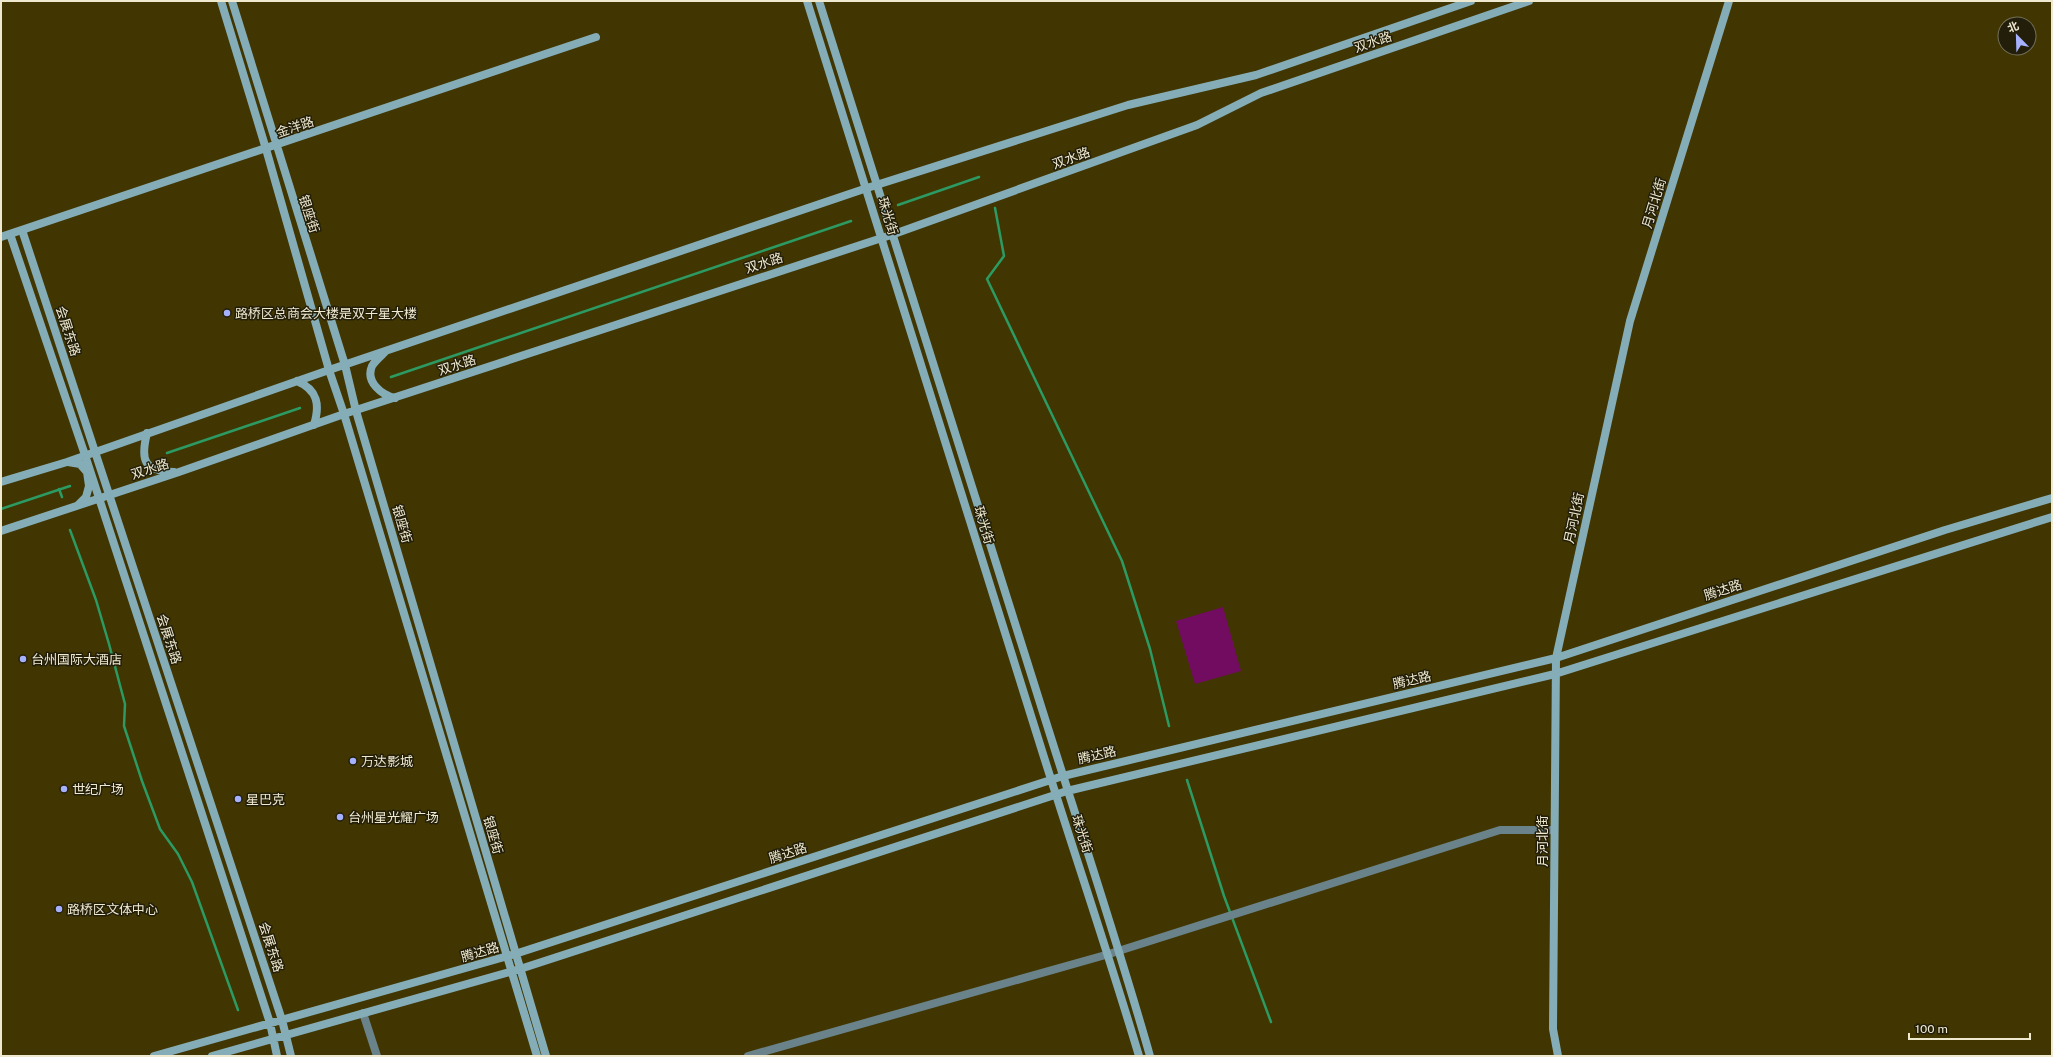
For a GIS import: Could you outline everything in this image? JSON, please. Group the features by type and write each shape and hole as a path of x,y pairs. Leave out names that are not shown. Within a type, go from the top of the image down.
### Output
{"main road":[{"name":"银座街","path":"221,1 266,149 329,370 512,955"},
{"name":"银座街","path":"232,1 275,146 345,365 356,411 516,970 546,1056"},
{"name":"珠光街","path":"806,1 867,188 1051,780 1109,954 1139,1056"},
{"name":"珠光街","path":"819,1 894,234 1067,791 1120,950 1150,1056"},
{"name":"双水路","path":"1,482 67,462 329,370 867,188 1128,105 1256,75 1471,1"},
{"name":"双水路","path":"1,531 179,472 344,414 882,236 894,234 1197,125 1261,93 1529,1"},
{"name":"月河北街","path":"1558,1056 1553,1029 1556,658 1630,321 1729,1"},
{"name":"金洋路","path":"1,237 596,37"},
{"name":"会展东路","path":"22,230 287,1034 291,1056"},
{"name":"会展东路","path":"10,234 85,455 270,1023 277,1056"},
{"path":"386,351 372,366 371,376 375,388 387,396 396,398"},
{"path":"297,381 306,385 313,392 318,410 314,425"},
{"path":"147,433 143,455 148,464 156,470 179,472"},
{"path":"67,462 80,464 87,472 89,486 86,497 76,507"},
{"name":"腾达路","path":"154,1056 512,955 1063,776 1556,658 1945,530 2052,498"},
{"path":"212,1056 516,970 1056,794 1556,674 2052,517"},
{"path":"516,970 537,1056"}],"street":[{"path":"748,1056 1109,954 1500,830 1554,830"},
{"path":"363,1013 377,1056"}],"shaded area":[{"path":"1223,607 1241,671 1195,684 1176,621"}],"waterway":[{"path":"898,205 979,177"},
{"path":"995,208 1004,256 987,279 1122,561 1150,649 1169,726"},
{"path":"391,377 851,221"},
{"path":"167,453 300,408"},
{"path":"1,509 70,486"},
{"path":"59,489 62,497"},
{"path":"70,530 96,600 109,644 125,704 124,726 142,781 160,829 178,854 192,882 238,1010"},
{"path":"1187,780 1224,896 1271,1022"}],"place":[{"name":"路桥区总商会大楼是双子星大楼","path":"227,313"},
{"name":"台州国际大酒店","path":"23,659"},
{"name":"万达影城","path":"353,761"},
{"name":"世纪广场","path":"64,789"},
{"name":"星巴克","path":"238,799"},
{"name":"台州星光耀广场","path":"340,817"},
{"name":"路桥区文体中心","path":"59,909"}]}
